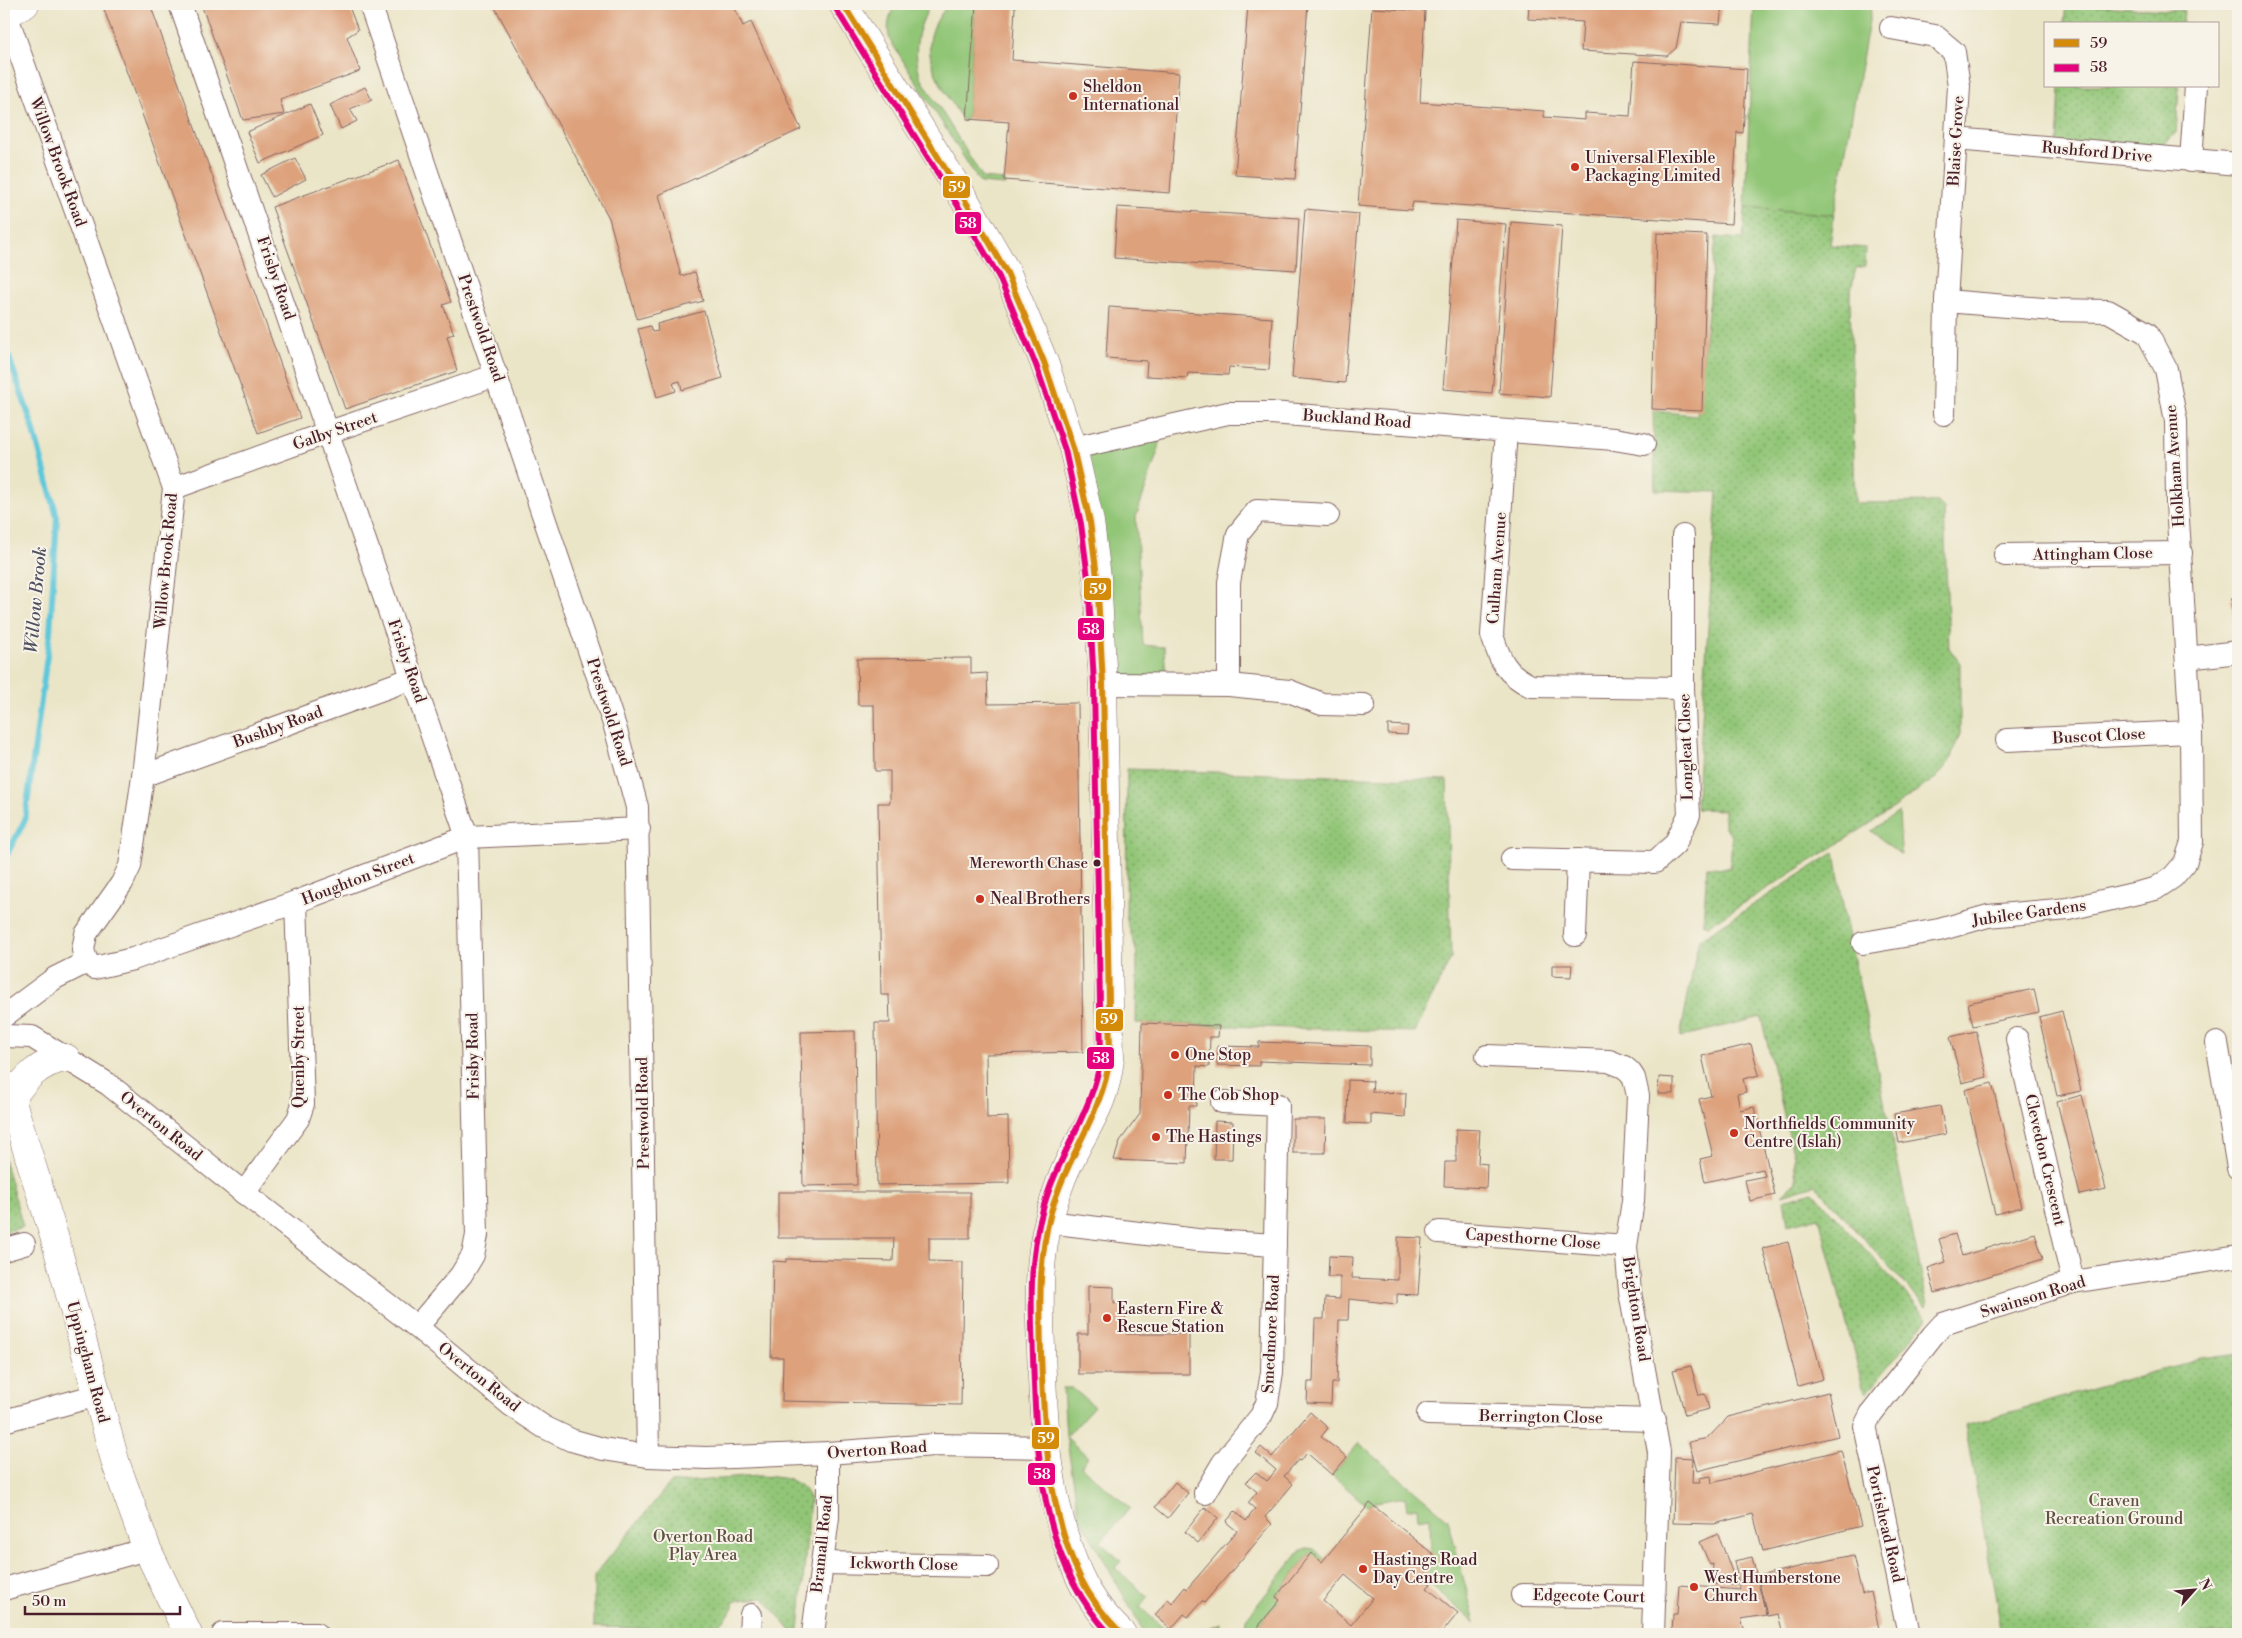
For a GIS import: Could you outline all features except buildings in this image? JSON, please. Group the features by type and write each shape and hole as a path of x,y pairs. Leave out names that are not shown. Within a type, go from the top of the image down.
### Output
{"street":[{"name":"Frisby Road","path":"180,4 467,837 477,1236 473,1255 461,1275 417,1327"},
{"name":"Prestwold Road","path":"370,4 497,375 615,727 630,778 638,828 648,1456"},
{"path":"849,6 1007,273 1044,362 1073,448 1090,522 1097,577 1103,684 1109,1066 1107,1082 1097,1111 1069,1162 1048,1222 1039,1287 1047,1447 1059,1518 1075,1568 1103,1616 1122,1634"},
{"name":"Willow Brook Road","path":"12,11 174,488 143,776 130,866 122,883 86,934 83,950 87,962"},
{"name":"Blaise Grove","path":"1891,28 1935,36 1954,52 1959,86 1946,300"},
{"path":"2191,161 2196,88"},
{"name":"Rushford Drive","path":"1956,139 2238,164"},
{"path":"1944,414 1946,300"},
{"name":"Holkham Avenue","path":"1946,300 2055,310 2108,312 2147,333 2166,369 2176,421 2177,503 2192,732 2192,842 2185,862"},
{"name":"Galby Street","path":"174,488 329,432 497,375"},
{"name":"Buckland Road","path":"1073,448 1228,413 1271,412 1614,439 1644,444"},
{"name":"Culham Avenue","path":"1506,431 1492,635 1500,659 1516,678 1531,686 1683,688"},
{"path":"1229,684 1229,582 1238,534 1257,510 1328,515"},
{"name":"Longleat Close","path":"1512,858 1655,862 1675,844 1689,815 1683,688 1684,536"},
{"name":"Attingham Close","path":"2005,555 2181,553"},
{"path":"2186,658 2238,652"},
{"name":"Bushby Road","path":"143,776 413,678"},
{"path":"1103,684 1229,684 1290,692 1322,704 1364,705"},
{"name":"Buscot Close","path":"2007,740 2192,732"},
{"name":"Houghton Street","path":"87,962 94,968 124,962 296,902 467,837 638,828"},
{"path":"1575,935 1578,860"},
{"name":"Jubilee Gardens","path":"1863,943 1939,930 1988,916 2068,909 2132,896 2155,889 2173,877 2185,862"},
{"name":"Quenby Street","path":"244,1193 298,1119 302,1104 296,902"},
{"path":"4,1016 55,978 87,962"},
{"name":"Overton Road","path":"4,1036 32,1037 108,1084 244,1193 417,1327 512,1405 544,1427 571,1440 648,1456 740,1458 828,1454 934,1445 1047,1447"},
{"name":"Clevedon Crescent","path":"2017,1039 2073,1282"},
{"path":"2217,1043 2238,1168"},
{"name":"Brighton Road","path":"1487,1056 1609,1061 1624,1067 1634,1078 1638,1096 1633,1201 1626,1246 1630,1292 1655,1420 1659,1452 1653,1634"},
{"path":"8,1092 18,1088 42,1065 66,1058"},
{"name":"Uppingham Road","path":"8,1092 54,1236 116,1464 147,1549 188,1634"},
{"name":"Smedmore Road","path":"1205,1493 1223,1463 1261,1416 1267,1403 1272,1372 1278,1105 1222,1102"},
{"path":"1048,1222 1197,1240 1275,1245"},
{"name":"Capesthorne Close","path":"1439,1232 1626,1246"},
{"name":"Swainson Road","path":"1871,1414 1943,1324 2073,1282 2238,1256"},
{"path":"4,1421 97,1395"},
{"name":"Berrington Close","path":"1428,1414 1655,1420"},
{"name":"Portishead Road","path":"1871,1414 1865,1426 1866,1439 1891,1541 1909,1634"},
{"name":"Bramall Road","path":"813,1634 828,1517 828,1454"},
{"path":"4,1588 147,1549"},
{"name":"Ickworth Close","path":"822,1563 987,1566"},
{"name":"Edgecote Court","path":"1522,1595 1655,1597"},
{"path":"223,1634 316,1634"}],"green space":[{"path":"896,4 931,4 922,22 917,40 918,68 921,78 983,178 1004,180 1005,185 980,183 890,40 889,22"},
{"path":"949,4 976,4 967,119 963,121 937,77 930,49 931,35 937,20"},
{"path":"1754,4 1872,4 1834,215 1745,207"},
{"path":"2066,4 2184,11 2183,22 2064,22"},
{"path":"2060,88 2179,88 2176,133 2153,152 2057,146"},
{"path":"1745,207 1834,215 1830,245 1866,248 1865,266 1856,268 1850,295 1855,503 1938,502 1944,508 1949,648 1960,663 1960,734 1949,762 1937,777 1868,825 1709,925 1703,923 1707,867 1730,868 1732,836 1724,826 1724,810 1696,809 1717,492 1655,490 1653,411 1697,415 1716,237 1743,239"},
{"path":"1159,429 1159,448 1136,517 1143,645 1164,647 1166,678 1103,684 1073,448"},
{"path":"1127,769 1447,780 1451,958 1415,1032 1136,1023 1137,954 1126,917"},
{"path":"1899,812 1901,850 1901,855 1871,831"},
{"path":"1835,852 1845,918 1928,1305 1926,1307 1815,1185 1782,1195 1796,1182 1794,1157 1761,1017 1680,1037 1698,943 1702,938"},
{"path":"4,1158 23,1227 4,1232"},
{"path":"1813,1192 1928,1318 1867,1393 1863,1388 1819,1217 1788,1225 1784,1200"},
{"name":"Craven Recreation Ground","path":"2238,1353 2238,1634 2002,1634 1965,1425 2202,1358"},
{"path":"1063,1388 1072,1388 1094,1406 1066,1437 1066,1435"},
{"path":"1066,1437 1088,1457 1081,1466 1130,1508 1100,1542 1121,1561 1115,1568 1148,1597 1140,1607 1170,1634 1145,1634 1079,1516"},
{"path":"1359,1443 1448,1519 1475,1623 1422,1577 1437,1558 1431,1552 1430,1517 1418,1519 1417,1507 1407,1509 1405,1497 1370,1503 1367,1506 1332,1475"},
{"name":"Overton Road Play Area","path":"758,1476 782,1478 796,1483 806,1492 810,1500 799,1631 791,1631 764,1598 735,1602 724,1620 704,1630 594,1627 594,1576 670,1483"},
{"path":"1306,1548 1314,1549 1325,1559 1322,1562 1310,1554 1276,1596 1280,1600 1251,1634 1245,1627 1246,1619 1300,1551"},
{"path":"1220,1623 1219,1634 1198,1634 1199,1633"}],"waterway":[{"name":"Willow Brook","path":"4,343 33,427 57,517 50,633 25,820 4,860"}],"transit line":[{"name":"59","path":"843,4 966,202 1007,273 1044,362 1073,448 1090,522 1097,577 1103,684 1110,1058 1100,1098 1065,1173 1051,1212 1042,1265 1041,1355 1049,1468 1060,1524 1069,1551 1084,1585 1098,1607 1122,1634"},
{"name":"58","path":"836,9 958,206 999,277 1036,365 1065,450 1081,524 1088,578 1094,684 1101,1057 1091,1096 1049,1190 1038,1227 1033,1263 1032,1319 1036,1429 1046,1503 1056,1539 1069,1573 1087,1605 1110,1634"}],"place":[{"name":"Sheldon International","path":"1073,96"},
{"name":"Universal Flexible Packaging Limited","path":"1575,167"},
{"name":"Mereworth Chase","path":"1097,863"},
{"name":"Neal Brothers","path":"980,899"},
{"name":"One Stop","path":"1175,1055"},
{"name":"The Cob Shop","path":"1168,1095"},
{"name":"Northfields Community Centre (Islah)","path":"1734,1133"},
{"name":"The Hastings","path":"1156,1137"},
{"name":"Eastern Fire & Rescue Station","path":"1107,1318"},
{"name":"Hastings Road Day Centre","path":"1363,1569"},
{"name":"West Humberstone Church","path":"1694,1587"}]}
